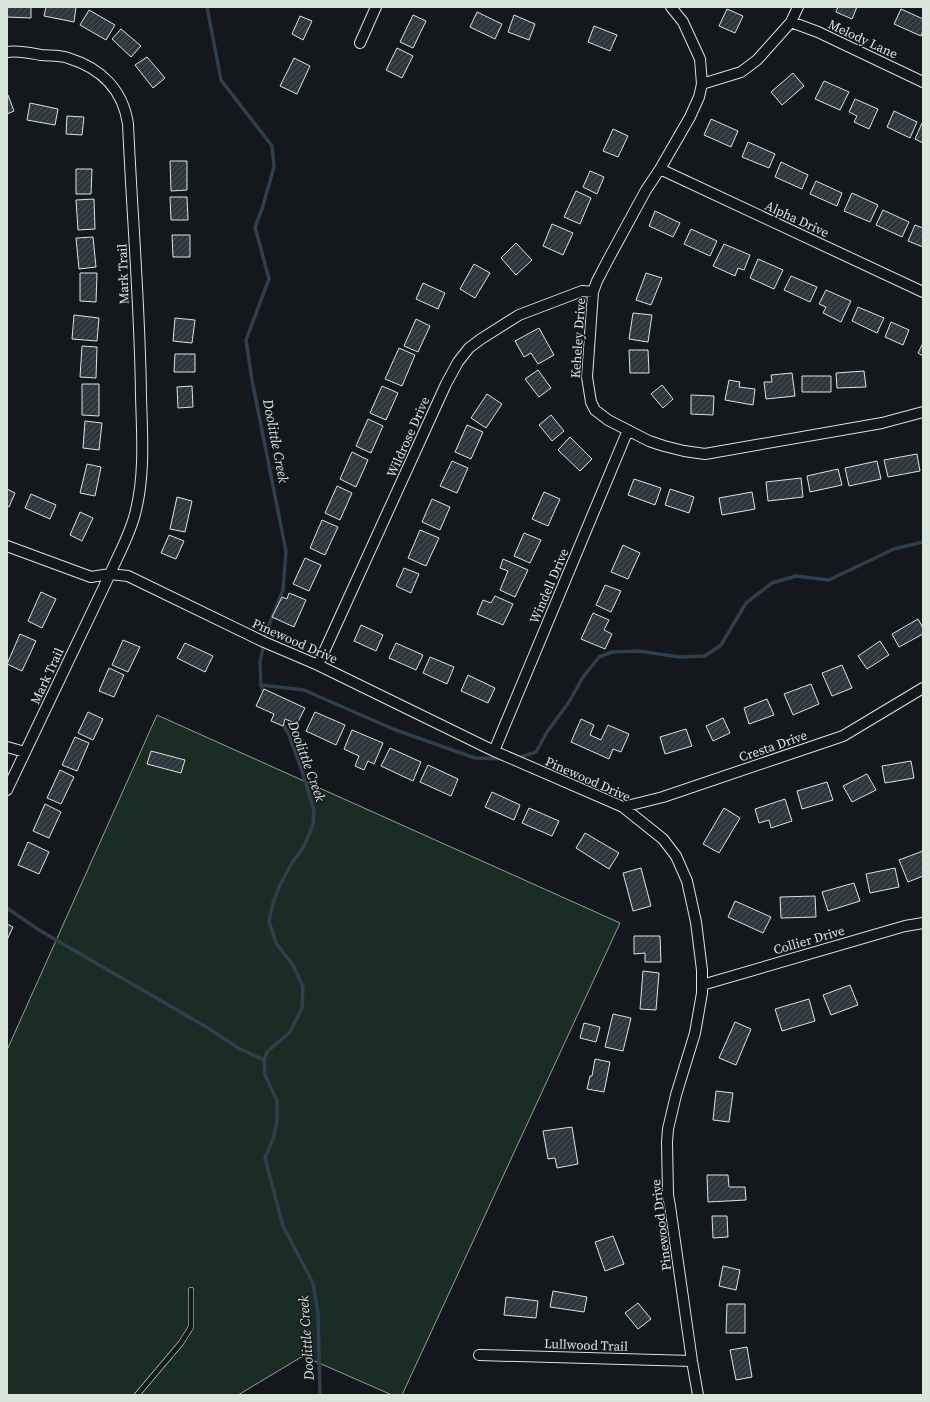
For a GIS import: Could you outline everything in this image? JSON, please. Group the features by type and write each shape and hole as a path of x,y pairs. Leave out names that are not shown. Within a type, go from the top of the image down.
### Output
{"street":[{"path":"360,43 376,7"},
{"name":"Keheley Drive","path":"670,7 683,22 700,59 702,84 700,96 690,117 646,190 597,281 594,292 587,377 591,402 595,410 608,420 664,446 705,454 882,422 923,412"},
{"path":"702,84 741,72 757,60 791,22 798,7"},
{"name":"Melody Lane","path":"791,22 818,32 923,82"},
{"name":"Mark Trail","path":"7,52 67,57 85,64 98,72 111,84 126,112 134,220 141,377 142,456 140,492 130,531 7,790"},
{"name":"Alpha Drive","path":"660,169 923,292"},
{"name":"Wildrose Drive","path":"318,665 446,384 458,362 470,348 481,339 519,314 582,291 594,292"},
{"name":"Windell Drive","path":"494,751 628,430"},
{"path":"7,546 91,577 110,574"},
{"name":"Pinewood Drive","path":"110,574 128,576 264,642 318,665 494,751 623,807 664,839 676,856 687,881 696,922 702,970 700,1010 695,1033 676,1095 667,1142 668,1195 698,1395"},
{"name":"Cresta Drive","path":"623,807 663,797 843,736 923,688"},
{"path":"7,747 25,752"},
{"name":"Collier Drive","path":"702,985 905,926 923,923"},
{"name":"Lullwood Trail","path":"479,1355 692,1361"}],"lane":[{"path":"137,1395 181,1343 191,1326 191,1290"}],"green space":[{"path":"157,715 620,923 402,1395 392,1395 303,1356 238,1395 7,1395 7,1050"}],"building":[{"path":"7,7 31,7 31,18 7,17"},
{"path":"46,7 76,7 74,22 44,16"},
{"path":"838,7 857,7 852,19 836,12"},
{"path":"727,9 743,16 735,33 719,26"},
{"path":"901,9 923,19 923,31 921,36 894,24"},
{"path":"89,10 115,25 106,40 80,25"},
{"path":"477,12 502,24 495,39 470,27"},
{"path":"413,15 426,21 413,48 400,42"},
{"path":"514,15 535,24 529,40 508,32"},
{"path":"300,16 312,21 303,40 292,34"},
{"path":"594,26 617,35 610,51 588,42"},
{"path":"121,29 141,46 131,57 112,39"},
{"path":"397,48 413,56 402,78 386,70"},
{"path":"147,57 165,78 153,88 135,65"},
{"path":"294,58 310,66 297,94 280,86"},
{"path":"793,73 804,86 782,105 771,92"},
{"path":"824,81 849,92 840,110 815,99"},
{"path":"7,95 14,111 7,114"},
{"path":"855,99 878,109 869,129 854,122 857,116 849,112"},
{"path":"30,103 58,109 55,125 27,120"},
{"path":"894,111 917,122 910,138 887,127"},
{"path":"67,116 84,117 82,135 66,134"},
{"path":"711,119 738,131 731,147 704,135"},
{"path":"922,123 923,124 923,143 915,139"},
{"path":"613,129 628,136 618,157 603,151"},
{"path":"748,142 775,154 769,168 742,157"},
{"path":"170,161 187,161 187,190 171,191"},
{"path":"781,162 808,175 802,189 775,177"},
{"path":"76,169 92,169 91,194 76,194"},
{"path":"590,171 604,177 597,194 583,187"},
{"path":"816,181 842,193 837,206 810,194"},
{"path":"576,191 591,198 580,224 564,217"},
{"path":"852,193 878,205 870,222 844,211"},
{"path":"170,197 187,197 188,220 171,220"},
{"path":"94,199 95,229 78,230 76,200"},
{"path":"883,210 909,222 902,237 876,225"},
{"path":"655,211 680,223 673,237 649,226"},
{"path":"552,224 573,233 563,255 543,246"},
{"path":"915,225 923,228 923,247 908,241"},
{"path":"691,229 717,241 710,256 684,244"},
{"path":"172,235 190,235 190,257 173,257"},
{"path":"93,237 96,267 79,269 76,238"},
{"path":"516,243 532,260 516,275 501,258"},
{"path":"724,244 750,255 744,270 738,268 735,276 713,266"},
{"path":"758,259 783,270 774,289 750,278"},
{"path":"474,264 490,273 475,298 460,289"},
{"path":"80,273 97,273 96,302 80,301"},
{"path":"646,273 662,278 651,305 636,300"},
{"path":"791,276 817,287 810,302 784,290"},
{"path":"423,283 445,293 438,309 416,299"},
{"path":"826,290 851,301 841,322 823,313 826,307 819,304"},
{"path":"858,307 884,318 877,333 852,321"},
{"path":"633,313 652,315 648,342 629,339"},
{"path":"74,315 99,318 97,341 72,339"},
{"path":"175,318 195,320 192,343 173,341"},
{"path":"416,319 430,326 418,352 404,346"},
{"path":"891,322 909,330 903,345 885,337"},
{"path":"539,328 554,355 538,364 531,353 524,357 515,341"},
{"path":"923,343 923,356 918,353"},
{"path":"82,346 97,347 96,378 80,377"},
{"path":"399,348 415,355 402,386 385,379"},
{"path":"629,350 648,350 649,373 630,373"},
{"path":"175,354 195,354 195,372 174,372"},
{"path":"538,370 551,388 539,397 525,379"},
{"path":"864,371 866,387 837,388 836,373"},
{"path":"792,373 795,396 766,399 764,382 772,382 771,375"},
{"path":"802,376 831,376 831,392 802,392"},
{"path":"729,380 740,382 739,387 755,389 753,405 725,400"},
{"path":"82,384 99,384 99,416 82,415"},
{"path":"662,385 673,399 663,408 651,394"},
{"path":"192,386 193,407 178,408 177,387"},
{"path":"382,386 398,393 386,420 370,413"},
{"path":"487,394 502,404 486,428 471,418"},
{"path":"691,395 714,396 713,415 691,414"},
{"path":"551,415 564,431 552,441 539,425"},
{"path":"368,419 383,426 371,453 356,446"},
{"path":"85,421 102,423 99,450 83,448"},
{"path":"467,425 483,432 471,459 455,452"},
{"path":"570,437 592,459 580,471 558,450"},
{"path":"352,452 368,460 356,487 340,479"},
{"path":"917,454 920,471 888,477 884,460"},
{"path":"452,461 468,468 457,493 440,486"},
{"path":"877,461 881,479 849,486 845,468"},
{"path":"87,464 101,467 95,496 80,493"},
{"path":"838,469 842,485 810,492 807,476"},
{"path":"801,478 803,497 768,501 766,482"},
{"path":"634,479 661,488 655,505 628,495"},
{"path":"337,486 352,493 340,520 325,513"},
{"path":"7,489 15,493 9,507 7,506"},
{"path":"670,489 694,497 689,513 665,505"},
{"path":"544,492 560,499 548,526 532,519"},
{"path":"752,492 755,509 722,515 719,498"},
{"path":"31,494 56,505 50,519 25,508"},
{"path":"177,497 192,501 185,532 170,529"},
{"path":"432,499 450,507 440,530 422,522"},
{"path":"80,512 93,518 82,541 70,535"},
{"path":"322,520 338,527 325,555 310,548"},
{"path":"420,530 439,538 426,566 408,558"},
{"path":"524,533 541,540 530,563 514,556"},
{"path":"169,535 184,541 176,559 161,553"},
{"path":"623,545 640,553 628,579 611,572"},
{"path":"305,558 321,565 309,591 293,584"},
{"path":"503,559 528,570 515,597 500,590 508,571 500,568"},
{"path":"404,568 419,574 411,593 396,586"},
{"path":"605,585 621,591 611,612 596,605"},
{"path":"41,592 56,599 42,628 28,621"},
{"path":"289,593 306,600 294,627 272,617 282,597 287,599"},
{"path":"495,596 513,604 503,625 477,614 483,600 491,603"},
{"path":"593,613 609,620 604,630 612,634 605,649 581,639"},
{"path":"918,619 923,628 923,634 899,647 892,634"},
{"path":"361,625 383,635 376,651 354,641"},
{"path":"20,634 36,641 22,671 7,664"},
{"path":"123,640 140,647 128,672 112,665"},
{"path":"880,641 889,655 867,669 858,656"},
{"path":"185,643 213,656 205,672 177,658"},
{"path":"396,643 423,655 416,670 389,658"},
{"path":"430,657 454,667 447,684 423,673"},
{"path":"842,665 852,688 832,696 822,673"},
{"path":"109,668 124,675 114,697 99,691"},
{"path":"468,675 495,688 488,703 461,691"},
{"path":"811,684 819,704 793,715 784,694"},
{"path":"264,689 305,708 297,724 285,719 283,726 271,721 274,714 256,706"},
{"path":"767,699 774,715 749,724 744,708"},
{"path":"88,712 103,719 93,740 78,733"},
{"path":"315,712 345,725 336,745 306,731"},
{"path":"723,718 730,733 713,741 706,726"},
{"path":"581,719 594,725 590,735 601,740 608,725 629,734 621,752 613,749 609,759 571,742"},
{"path":"686,729 692,746 665,754 660,737"},
{"path":"352,730 383,743 374,764 368,761 364,770 355,766 359,756 344,749"},
{"path":"75,737 89,743 77,771 62,765"},
{"path":"390,748 421,762 413,781 381,766"},
{"path":"151,751 185,760 181,773 147,764"},
{"path":"911,761 914,778 885,783 882,766"},
{"path":"428,765 458,779 451,796 420,782"},
{"path":"60,770 74,777 61,804 47,798"},
{"path":"867,774 876,790 852,802 843,786"},
{"path":"827,782 833,800 802,809 797,791"},
{"path":"492,792 520,805 514,820 485,807"},
{"path":"785,799 792,821 771,828 769,820 759,823 755,809"},
{"path":"45,804 61,812 49,838 33,831"},
{"path":"529,808 559,821 552,836 522,823"},
{"path":"724,808 740,818 719,853 703,844"},
{"path":"585,833 619,853 609,869 576,848"},
{"path":"28,842 49,852 39,874 18,865"},
{"path":"923,851 923,876 908,882 899,860"},
{"path":"641,868 651,906 633,911 623,873"},
{"path":"895,868 899,887 870,893 866,874"},
{"path":"854,883 860,901 828,911 822,892"},
{"path":"815,896 816,917 781,918 780,897"},
{"path":"735,901 771,917 763,933 728,917"},
{"path":"7,924 13,927 7,940"},
{"path":"634,936 660,936 661,962 645,962 645,953 634,954"},
{"path":"643,971 659,973 656,1010 640,1009"},
{"path":"850,985 858,1005 831,1015 823,995"},
{"path":"809,999 815,1021 782,1031 775,1009"},
{"path":"613,1014 631,1018 623,1051 605,1047"},
{"path":"735,1022 751,1029 736,1065 719,1058"},
{"path":"584,1023 600,1027 596,1042 580,1038"},
{"path":"595,1059 610,1062 604,1092 587,1089 590,1076 592,1076"},
{"path":"716,1091 733,1093 729,1122 713,1120"},
{"path":"572,1127 578,1164 557,1168 555,1158 548,1159 543,1131"},
{"path":"707,1175 728,1175 729,1187 745,1187 746,1200 708,1202"},
{"path":"712,1216 727,1216 728,1237 713,1238"},
{"path":"613,1236 624,1264 605,1271 595,1242"},
{"path":"723,1266 740,1270 736,1290 719,1286"},
{"path":"553,1291 587,1297 584,1312 550,1307"},
{"path":"506,1297 538,1301 536,1318 504,1315"},
{"path":"638,1303 651,1319 638,1329 625,1313"},
{"path":"727,1304 745,1304 745,1333 726,1333"},
{"path":"747,1347 752,1377 736,1380 730,1350"}],"waterway":[{"name":"Doolittle Creek","path":"207,7 221,80 272,146 274,167 262,209 255,227 269,279 246,340 252,380 286,551 283,590 267,630 260,662 261,685 264,694"},
{"path":"518,758 536,752 547,732 569,702 583,677 599,657 612,652 638,651 680,657 705,656 721,645 746,603 772,583 796,576 829,580 894,549 923,542"},
{"path":"261,685 304,690 393,729 475,758 504,759"},
{"name":"Doolittle Creek","path":"282,723 288,733 300,765 314,810 313,825 304,846 292,863 280,885 273,903 269,921 276,943 293,965 303,987 302,1008 290,1032 267,1052 264,1060 265,1075 277,1101 277,1120 274,1136 265,1158 283,1226 313,1283 318,1313 320,1395"},
{"path":"7,908 39,930 208,1028 240,1049 264,1060"}]}
